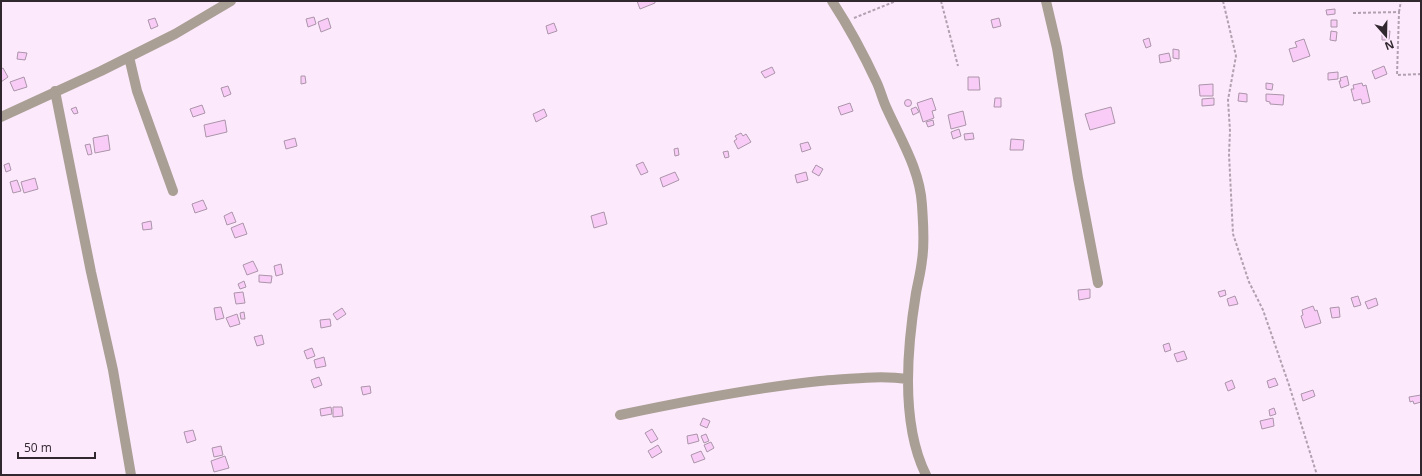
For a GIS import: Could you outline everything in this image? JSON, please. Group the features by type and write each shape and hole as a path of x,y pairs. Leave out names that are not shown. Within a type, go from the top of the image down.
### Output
{"street":[{"path":"1,117 175,34 231,1"},
{"path":"832,1 846,22 875,79 887,109 912,161 919,184 922,203 923,259 911,329 908,379 910,412 914,439 920,464 926,475"},
{"path":"1046,1 1058,55 1078,178 1098,283"},
{"path":"129,57 137,91 173,191"},
{"path":"55,91 91,272 113,370 131,475"},
{"path":"620,415 691,400 775,386 867,377 908,379"}],"path":[{"path":"846,22 896,1"},
{"path":"941,1 958,66"},
{"path":"1223,1 1236,56 1228,100 1233,234 1249,282 1263,310 1289,385 1317,475"},
{"path":"1401,1 1399,12 1397,75 1421,74"},
{"path":"1353,13 1399,12"}],"building":[{"path":"637,1 655,1 655,3 640,9"},
{"path":"1335,9 1335,14 1327,15 1326,10"},
{"path":"314,17 316,24 308,27 306,19"},
{"path":"155,18 158,26 151,29 148,20"},
{"path":"328,18 331,28 321,32 318,22"},
{"path":"999,18 1001,26 993,28 991,20"},
{"path":"1331,20 1337,20 1337,27 1331,27"},
{"path":"554,23 557,31 548,34 546,26"},
{"path":"1331,31 1337,32 1336,41 1330,40"},
{"path":"1382,31 1390,31 1389,40 1382,40"},
{"path":"1149,38 1151,46 1146,48 1143,40"},
{"path":"1304,39 1310,56 1293,62 1289,49 1297,47 1295,42"},
{"path":"1173,49 1179,50 1179,59 1173,58"},
{"path":"18,52 27,53 25,60 17,59"},
{"path":"1169,53 1171,61 1160,63 1159,55"},
{"path":"1384,66 1387,74 1375,79 1372,71"},
{"path":"772,67 775,73 765,78 761,72"},
{"path":"3,68 8,77 1,82 1,69"},
{"path":"1338,72 1338,79 1328,80 1328,73"},
{"path":"301,76 305,76 306,83 301,84"},
{"path":"1347,76 1349,85 1341,88 1339,81 1341,81 1340,78"},
{"path":"24,77 27,87 14,91 10,82"},
{"path":"968,77 979,77 980,90 968,90"},
{"path":"1266,83 1273,84 1272,90 1266,89"},
{"path":"1362,83 1363,86 1366,85 1370,102 1362,104 1361,99 1354,101 1351,89 1354,89 1353,85"},
{"path":"1213,84 1213,96 1200,96 1199,85"},
{"path":"228,86 231,94 224,97 221,88"},
{"path":"1239,93 1247,94 1247,102 1238,101"},
{"path":"1266,94 1284,95 1283,105 1270,104 1270,102 1266,101"},
{"path":"932,98 936,110 932,111 934,118 923,122 917,103"},
{"path":"995,98 1001,98 1001,107 994,107"},
{"path":"1214,98 1214,105 1202,106 1202,99"},
{"path":"908,100 911,103 908,106 905,103"},
{"path":"850,103 853,111 841,115 838,107"},
{"path":"202,105 205,113 193,117 190,109"},
{"path":"76,107 78,113 74,114 71,109"},
{"path":"916,107 919,112 913,115 911,109"},
{"path":"1111,107 1115,123 1090,130 1085,114"},
{"path":"544,109 547,116 536,122 533,114"},
{"path":"963,111 966,125 951,129 948,115"},
{"path":"225,120 227,132 206,137 204,125"},
{"path":"933,120 934,125 928,127 926,122"},
{"path":"959,129 961,136 953,139 951,132"},
{"path":"741,133 743,136 746,134 751,142 738,149 734,141 737,139 735,136"},
{"path":"973,133 974,139 965,140 964,134"},
{"path":"108,135 110,150 95,153 93,138"},
{"path":"295,138 297,146 286,149 284,141"},
{"path":"1011,139 1024,140 1023,150 1010,150"},
{"path":"808,142 811,149 802,152 800,144"},
{"path":"90,144 92,154 88,155 85,145"},
{"path":"678,148 679,155 675,156 674,149"},
{"path":"728,151 729,157 725,158 723,152"},
{"path":"643,162 648,172 641,175 636,165"},
{"path":"9,163 11,170 6,172 4,165"},
{"path":"816,165 823,169 819,176 812,172"},
{"path":"675,172 679,180 663,187 660,178"},
{"path":"806,172 808,180 797,183 795,175"},
{"path":"35,178 38,189 24,193 21,182"},
{"path":"17,180 21,191 13,193 10,182"},
{"path":"203,200 207,209 195,213 192,204"},
{"path":"232,212 236,222 227,225 224,216"},
{"path":"604,212 607,224 594,228 591,216"},
{"path":"151,221 152,229 143,230 142,223"},
{"path":"243,223 247,234 235,238 231,228"},
{"path":"253,261 258,271 247,275 243,265"},
{"path":"281,264 283,274 276,276 274,266"},
{"path":"259,275 272,276 271,283 259,282"},
{"path":"244,281 246,287 240,289 238,284"},
{"path":"1090,289 1090,298 1079,300 1078,290"},
{"path":"1225,290 1226,295 1220,297 1218,292"},
{"path":"243,292 245,303 236,304 234,293"},
{"path":"1235,296 1238,304 1229,306 1227,299"},
{"path":"1358,296 1361,305 1354,307 1351,298"},
{"path":"1376,298 1378,305 1368,309 1365,302"},
{"path":"1313,306 1315,311 1317,310 1321,323 1305,328 1301,316 1303,315 1302,310"},
{"path":"221,307 224,318 216,320 214,308"},
{"path":"1339,307 1340,317 1332,318 1330,308"},
{"path":"342,308 346,314 337,320 333,314"},
{"path":"244,312 245,319 241,319 240,313"},
{"path":"237,314 240,324 230,327 226,318"},
{"path":"330,319 331,326 321,328 320,320"},
{"path":"262,335 264,344 257,346 254,337"},
{"path":"1169,343 1171,350 1165,352 1163,345"},
{"path":"312,348 315,356 307,359 304,351"},
{"path":"1184,351 1187,359 1177,362 1174,354"},
{"path":"324,357 326,366 316,368 314,360"},
{"path":"319,377 322,385 314,388 311,380"},
{"path":"1275,378 1278,385 1269,388 1267,381"},
{"path":"1232,380 1235,388 1228,391 1225,383"},
{"path":"370,386 371,393 363,395 361,387"},
{"path":"1313,390 1315,396 1303,401 1301,394"},
{"path":"1421,395 1421,402 1414,404 1413,401 1410,402 1409,397"},
{"path":"331,407 332,414 321,416 320,409"},
{"path":"333,407 342,407 343,416 333,417"},
{"path":"1274,408 1276,414 1270,416 1269,410"},
{"path":"703,418 710,421 707,428 700,425"},
{"path":"1273,418 1274,426 1262,429 1260,421"},
{"path":"652,429 658,439 651,443 645,433"},
{"path":"193,430 196,440 187,443 184,432"},
{"path":"697,434 699,441 688,444 687,436"},
{"path":"706,434 709,441 704,443 701,436"},
{"path":"711,442 714,448 707,452 704,445"},
{"path":"658,445 662,452 652,458 648,451"},
{"path":"221,446 223,455 214,457 212,448"},
{"path":"701,451 705,459 694,463 691,455"},
{"path":"225,456 229,468 214,472 211,461"}]}
